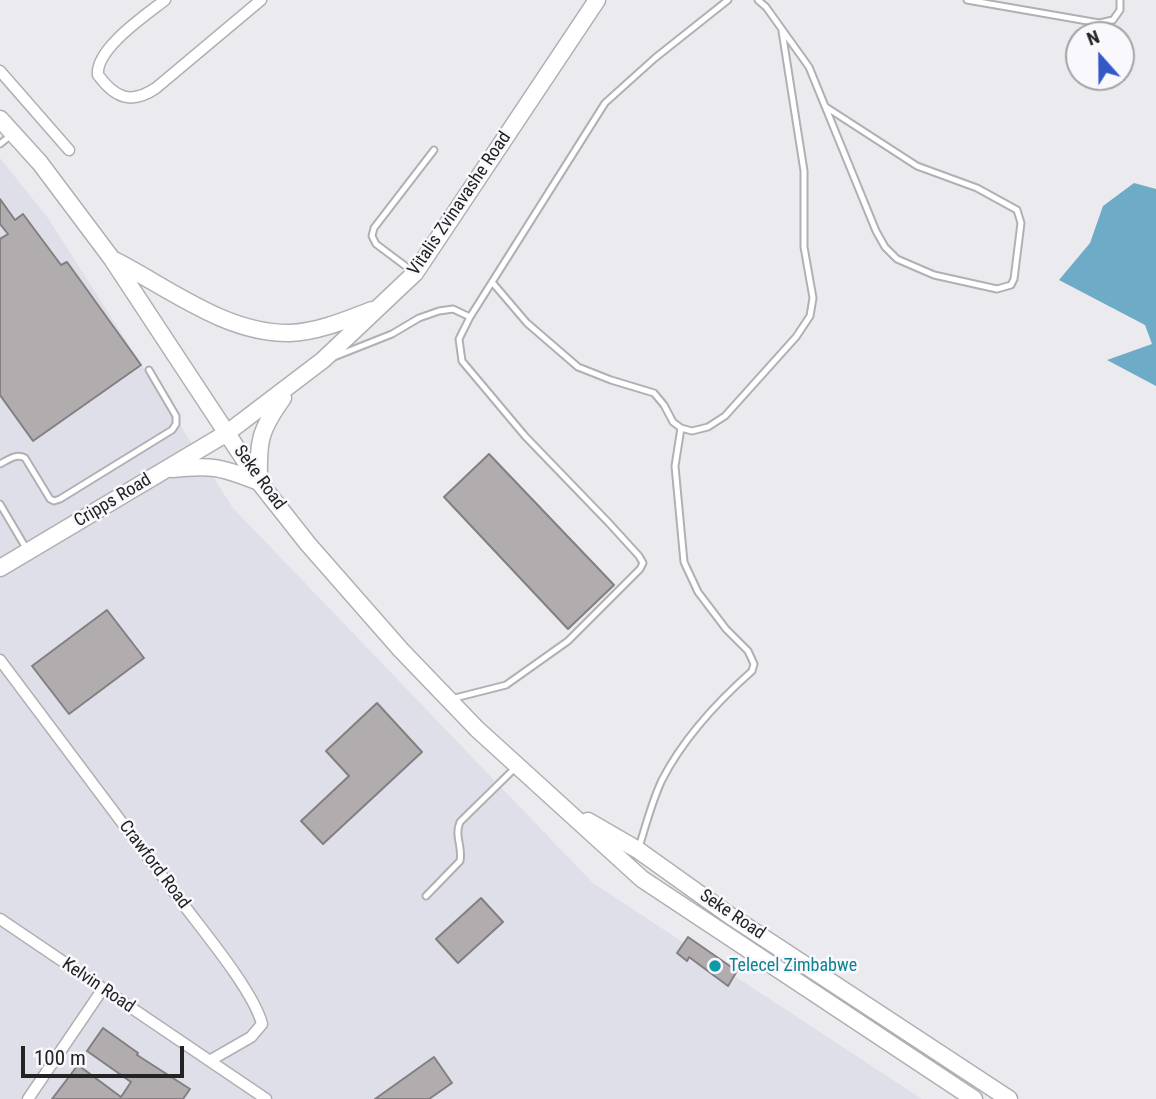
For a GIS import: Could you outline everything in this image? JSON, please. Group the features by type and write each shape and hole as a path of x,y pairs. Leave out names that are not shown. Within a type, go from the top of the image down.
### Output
{"main road":[{"name":"Vitalis Zvinavashe Road","path":"227,433 323,360 415,273 597,0"},
{"name":"Seke Road","path":"0,119 7,139 69,200 112,259 259,482 308,544 477,729 642,879 974,1099"},
{"path":"112,259 153,279 205,311 237,324 265,331 292,333 323,328 381,306"},
{"path":"166,469 208,466 225,469 259,482 258,447 262,433 290,387"},
{"name":"Cripps Road","path":"0,568 227,433"},
{"name":"Seke Road","path":"559,803 638,850 729,915 1009,1099"}],"street":[{"path":"165,0 114,44 98,64 98,75 123,97 134,99 156,88 261,0"},
{"path":"0,71 69,150"},
{"name":"Crawford Road","path":"0,660 196,921 246,991 261,1018 262,1024 251,1037 211,1060"},
{"name":"Kelvin Road","path":"0,919 266,1099"},
{"path":"28,1099 102,990"}],"lane":[{"path":"448,699 506,685 568,641 643,563 608,522 525,436 462,360 459,339 470,317 605,103 654,58 728,0"},
{"path":"758,0 809,67 825,107 876,231 885,247 897,259 934,275 997,289 1011,285 1021,223 1017,210 977,188 916,166 825,107"},
{"path":"967,0 1099,23 1113,20 1120,10 1120,0"},
{"path":"492,282 527,323 578,367 654,393 664,404 673,422 681,428 692,430 708,427 725,416 796,337 810,316 813,298 804,247 803,171 782,31"},
{"path":"415,273 376,244 372,236 374,228 434,150"},
{"path":"323,360 369,345 439,310 453,309 470,317"},
{"path":"0,464 13,457 25,458 50,499 54,501 172,430 176,416 149,370"},
{"path":"638,850 662,781 676,758 715,705 752,671 754,664 748,651 726,629 698,592 684,562 676,466 681,428"},
{"path":"0,504 28,551"},
{"path":"426,896 460,861 457,830 460,822 518,766"}],"shaded area":[{"path":"0,158 48,218 233,508 593,883 922,1099 0,1099"}],"water":[{"path":"1134,183 1156,189 1156,386 1107,360 1152,344 1145,325 1059,280 1090,243 1103,206"}],"building":[{"path":"0,199 15,220 23,214 61,265 67,262 141,365 33,441 0,395 0,239 8,234 0,224"},
{"path":"489,454 614,585 568,629 444,497"},
{"path":"107,610 144,658 69,714 32,666"},
{"path":"377,703 422,752 323,844 301,821 349,776 326,751"},
{"path":"481,898 503,922 458,963 436,939"},
{"name":"Telecel Zimbabwe","path":"688,937 737,971 728,986 689,957 687,961 677,953"},
{"path":"103,1028 138,1053 137,1055 190,1089 183,1099 52,1099 78,1065 121,1097 131,1082 87,1051"},
{"path":"434,1057 452,1083 429,1099 375,1099"}],"place":[{"name":"Telecel Zimbabwe","path":"715,966"}]}
